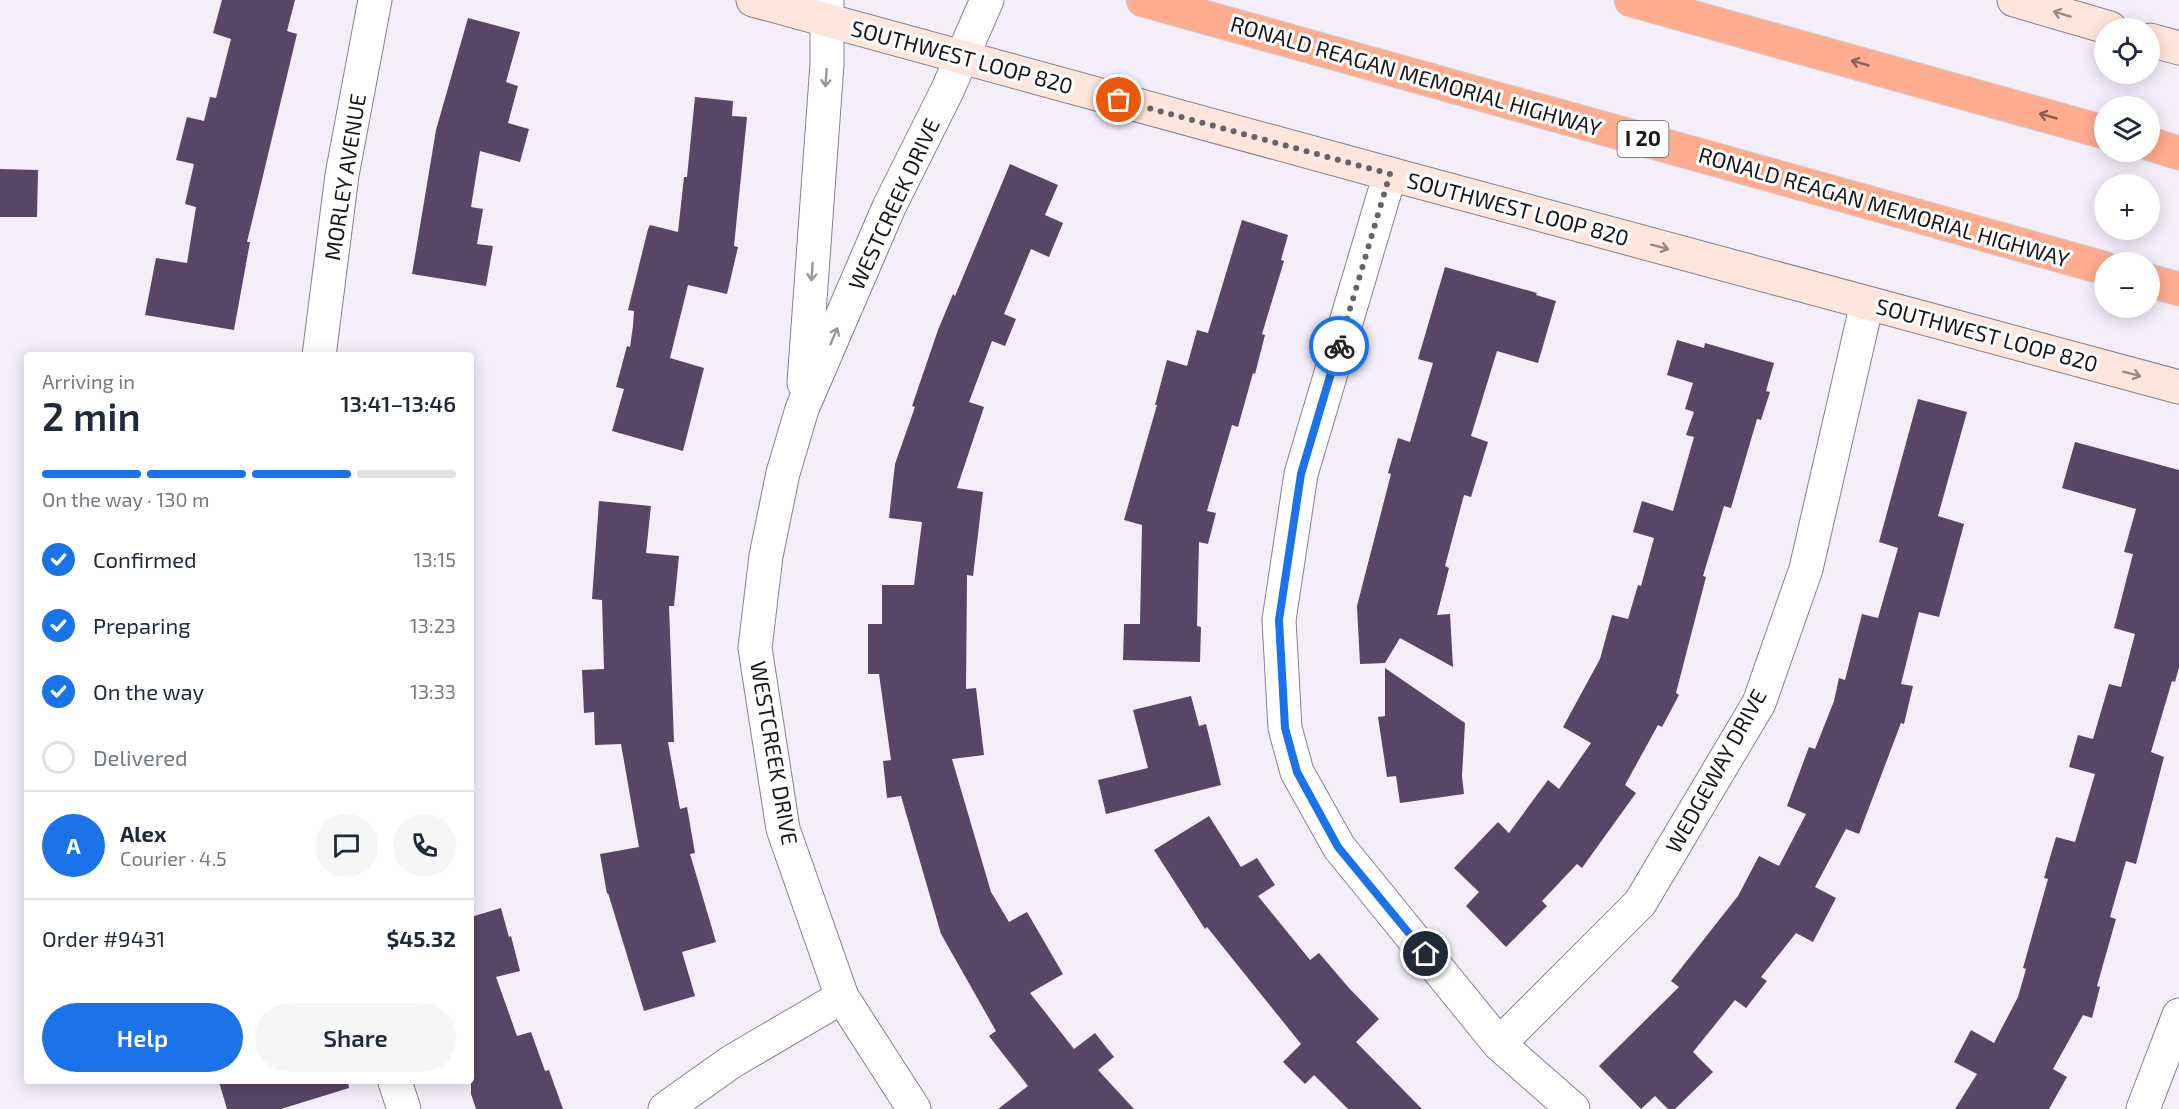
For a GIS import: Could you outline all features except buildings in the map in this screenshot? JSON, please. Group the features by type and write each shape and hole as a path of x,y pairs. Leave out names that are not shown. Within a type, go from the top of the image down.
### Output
{"highway":[{"name":"RONALD REAGAN MEMORIAL HIGHWAY","path":"1143,0 2094,265"},
{"path":"1631,0 2094,129"},
{"path":"2160,147 2179,153"},
{"path":"2160,284 2179,289"}],"main road":[{"name":"SOUTHWEST LOOP 820","path":"753,0 827,10 962,57 2179,387"},
{"path":"2014,0 2094,23"},
{"path":"2160,43 2179,48"}],"street":[{"name":"MORLEY AVENUE","path":"320,352 342,175 375,0"},
{"name":"WESTCREEK DRIVE","path":"914,1109 842,997 783,829 755,648 766,556 781,483 802,409 889,207 987,0"},
{"name":"WESTCREEK DRIVE","path":"802,409 827,63 827,10"},
{"path":"1390,174 1301,474 1279,620 1285,728 1297,772 1338,847 1499,1044 1573,1109"},
{"name":"WEDGEWAY DRIVE","path":"1499,1044 1640,903 1759,703 1806,569 1867,303"},
{"path":"665,1109 731,1062 842,997"},
{"path":"2143,1109 2179,1015"},
{"path":"396,1084 404,1109"}],"way so far":[{"path":"1119,100 1390,174 1339,346"}],"route":[{"path":"1339,346 1301,474 1279,620 1285,728 1297,772 1338,847 1426,954"}]}
